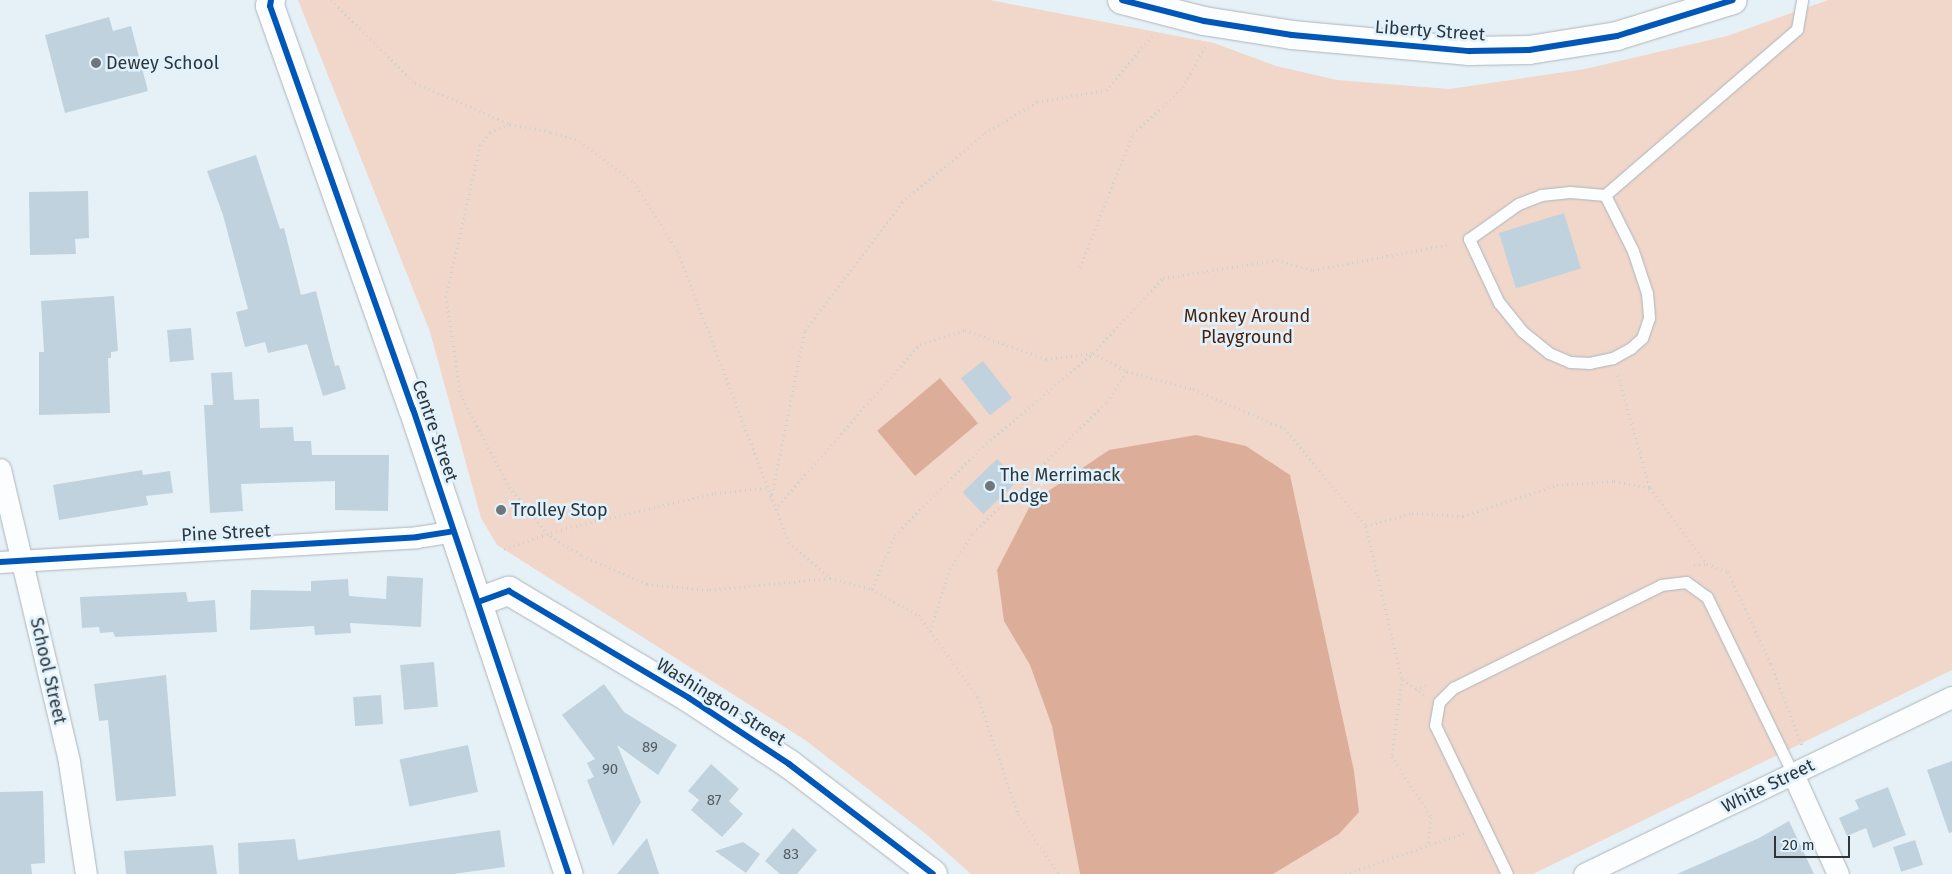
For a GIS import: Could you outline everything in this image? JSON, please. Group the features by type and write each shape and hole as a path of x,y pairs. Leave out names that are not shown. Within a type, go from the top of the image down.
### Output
{"street":[{"name":"Liberty Street","path":"1122,0 1204,21 1292,35 1469,51 1529,50 1618,36 1733,0"},
{"name":"Centre Street","path":"266,2 478,602 568,874"},
{"name":"School Street","path":"0,469 69,762 86,874"},
{"name":"Pine Street","path":"0,562 417,537 453,531"},
{"name":"Washington Street","path":"478,602 509,591 681,693 789,764 933,874"},
{"name":"White Street","path":"1584,874 1952,697"},
{"path":"1793,774 1838,874"}],"lane":[{"path":"1604,195 1632,251 1647,293 1649,318 1642,338 1613,358 1590,363 1570,362 1549,353 1522,331 1499,304 1469,239 1518,204 1541,195 1570,192 1604,195 1797,29 1802,0"},
{"path":"1507,874 1452,753 1435,725 1439,702 1453,688 1661,585 1686,582 1707,597 1793,774"}],"path":[{"path":"331,0 416,83 510,124 551,132 580,141 634,182 678,252 766,488 789,542 830,578"},
{"path":"771,500 805,330 902,202 984,132 1037,102 1106,90 1155,34"},
{"path":"1080,268 1133,134 1183,87 1206,45"},
{"path":"510,124 490,132 480,144 446,297 461,396 510,488 548,534 582,555 647,584 708,590 830,578 872,589 918,615 978,697 1018,814 1058,874"},
{"path":"872,589 895,535 979,450 1093,353 1163,278 1277,260 1313,270 1469,239"},
{"path":"775,509 920,344 965,330 1046,359 1093,353 1127,371 1193,389 1284,428 1366,526 1402,679 1392,756 1431,817 1428,845"},
{"path":"1613,358 1650,488 1707,564"},
{"path":"930,631 950,569 973,533 1107,402 1127,371"},
{"path":"1366,526 1412,513 1463,516 1557,485 1614,481 1650,488"},
{"path":"504,549 548,534 715,492 766,488"},
{"path":"1689,566 1707,564 1728,572 1771,664 1802,745"},
{"path":"1402,679 1416,690 1439,702"},
{"path":"1416,690 1434,681"},
{"path":"1345,874 1428,845 1486,829"}],"green space":[{"name":"Monkey Around Playground","path":"298,0 990,0 1214,43 1276,66 1337,80 1449,89 1585,69 1727,36 1828,0 1952,0 1952,670 1533,874 971,874 926,834 805,740 497,545 481,518 430,332"}],"shaded area":[{"path":"940,378 978,423 915,476 877,431"},
{"path":"1196,435 1246,446 1290,475 1354,771 1359,812 1339,834 1273,874 1080,874 1052,726 1030,665 1004,621 997,570 1032,502 1109,450"}],"building":[{"name":"Dewey School","path":"109,17 113,31 131,26 148,91 65,113 45,35"},
{"path":"256,155 280,229 284,228 301,295 316,291 335,366 339,365 346,389 323,396 307,344 268,353 265,342 245,347 236,312 248,309 223,215 207,171"},
{"path":"88,191 89,238 75,239 76,254 30,255 29,192"},
{"path":"1564,213 1581,268 1516,288 1499,233"},
{"path":"114,296 118,351 111,352 111,358 108,358 110,413 39,415 39,352 44,352 41,301"},
{"path":"191,328 194,360 170,362 167,330"},
{"path":"983,361 1012,398 990,415 961,378"},
{"path":"232,372 234,400 259,399 260,428 293,427 294,441 311,441 312,455 389,455 388,511 335,510 335,481 241,484 243,511 210,513 204,405 213,405 211,373"},
{"name":"The Merrimack Lodge","path":"997,459 1018,481 983,514 962,492"},
{"path":"142,470 143,475 170,471 173,493 146,496 148,505 59,520 53,485"},
{"path":"387,576 423,578 421,627 350,623 351,633 315,635 314,626 250,630 251,590 311,591 311,581 348,579 349,596 386,599"},
{"path":"186,592 188,602 215,600 217,632 115,637 113,632 100,633 99,627 82,628 80,597"},
{"path":"434,662 438,707 404,710 400,665"},
{"path":"166,675 176,796 116,801 108,720 99,721 94,684"},
{"path":"604,684 624,712 677,745 658,775 617,745 641,802 613,846 587,780 594,777 587,763 595,759 562,715"},
{"path":"381,695 383,724 355,726 353,697"},
{"path":"468,745 478,792 410,807 400,760"},
{"path":"1952,761 1952,832 1949,833 1927,770"},
{"path":"711,764 739,789 729,801 743,814 722,837 691,810 699,800 688,791"},
{"path":"1888,787 1906,835 1873,848 1866,828 1847,836 1839,818 1859,809 1855,800"},
{"path":"43,791 45,863 31,864 32,874 0,874 0,792"},
{"path":"1789,821 1814,874 1677,874 1759,838"},
{"path":"793,828 817,850 797,874 780,874 765,861"},
{"path":"500,830 505,867 453,874 239,874 238,843 295,839 298,860"},
{"path":"647,838 659,874 617,874"},
{"path":"1915,840 1923,865 1901,872 1893,847"},
{"path":"743,842 760,854 746,873 715,851"},
{"path":"213,845 217,874 126,874 124,851"}],"cycle path":[{"path":"271,0 270,6 413,409 569,874"},
{"path":"1122,0 1204,21 1292,35 1469,51 1529,50 1617,36 1733,0"},
{"path":"0,562 417,537 453,531"},
{"path":"478,602 509,591 689,698 789,764 933,874"}],"place":[{"name":"Dewey School","path":"96,63"},
{"name":"The Merrimack Lodge","path":"990,486"},
{"name":"Trolley Stop","path":"501,510"}]}
